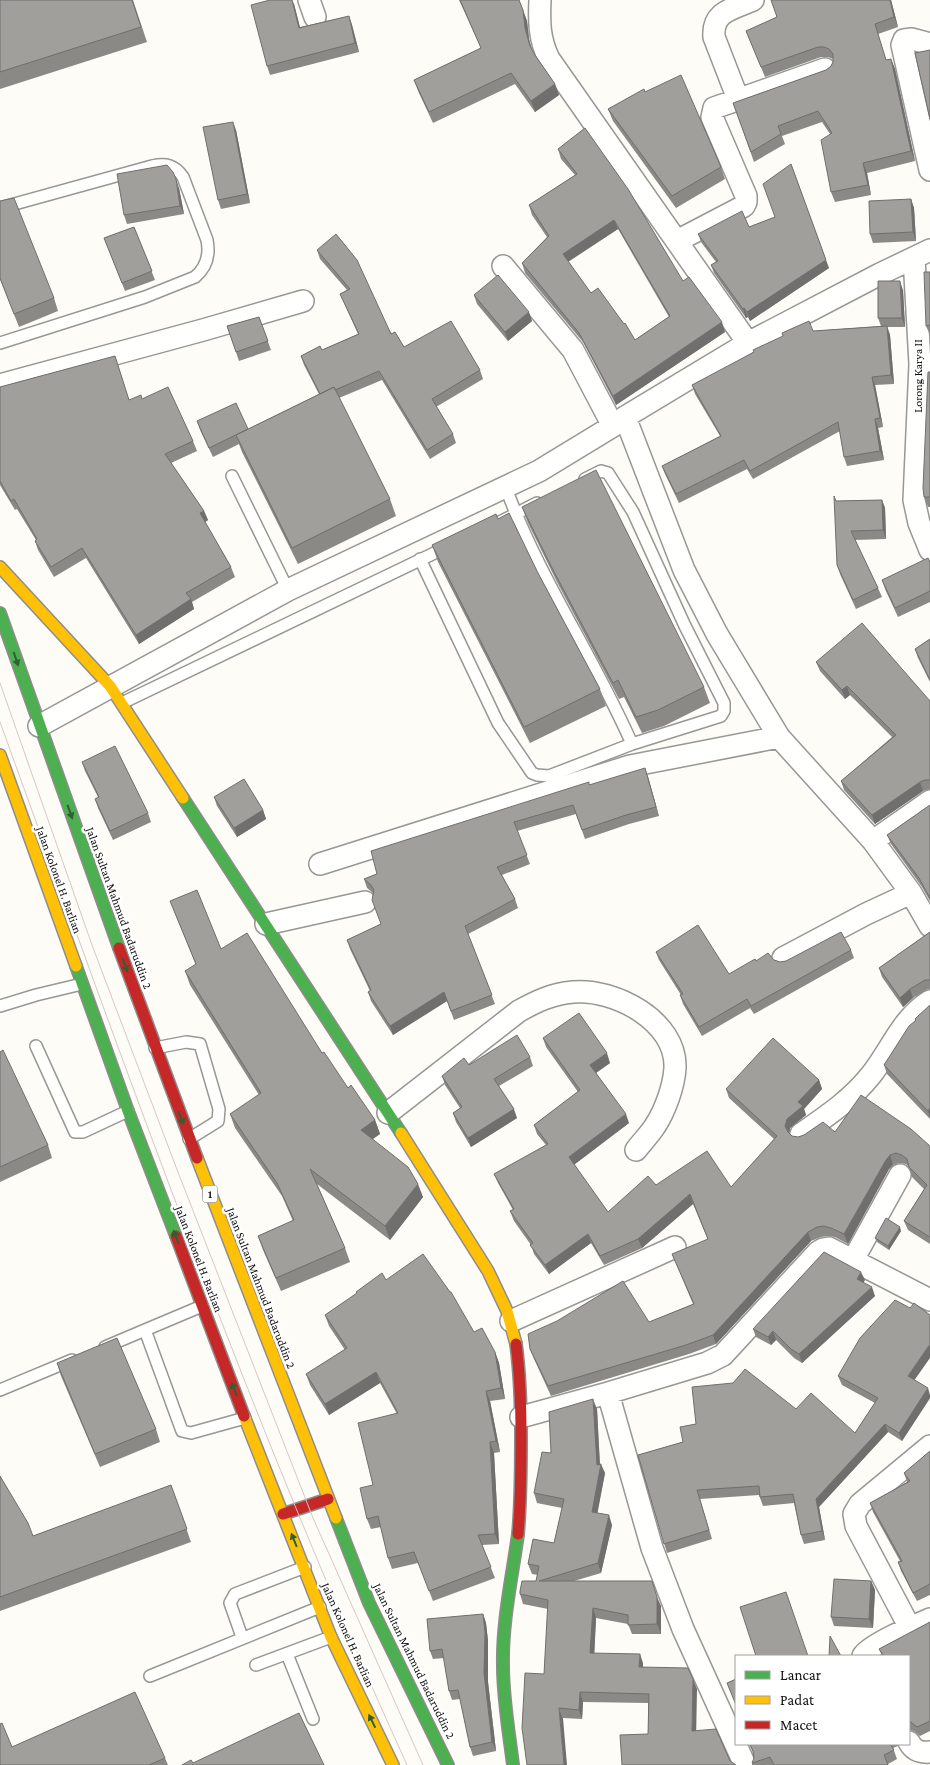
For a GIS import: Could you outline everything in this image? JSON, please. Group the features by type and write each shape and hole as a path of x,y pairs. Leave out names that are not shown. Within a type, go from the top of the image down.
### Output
{"main road":[{"path":"0,568 116,694 388,1113 479,1255 496,1285 511,1321 521,1392 523,1460 520,1510 505,1620 503,1655 504,1695 513,1765"},
{"name":"Jalan Sultan Mahmud Badaruddin 2","path":"0,613 155,1048 328,1499 369,1604 448,1765"},
{"name":"Jalan Kolonel H. Barlian","path":"0,755 128,1110 245,1418 331,1637 394,1765"},
{"path":"283,1514 328,1499"}],"street":[{"path":"540,0 539,31 541,42 549,59 748,343"},
{"path":"738,99 714,37 713,26 718,17 753,0"},
{"path":"930,44 908,38 904,40 902,45 930,170"},
{"path":"677,241 746,204 746,196 712,116 714,108 824,69"},
{"path":"39,726 116,694 163,659 288,590 539,472 748,343 922,254"},
{"name":"Lorong Karya II","path":"922,254 925,365 914,500 918,523 930,550"},
{"path":"503,266 574,350 619,422 684,570 717,634 779,737 873,841 911,893 930,926"},
{"path":"0,385 303,301"},
{"path":"320,864 620,769 656,760 779,737"},
{"path":"873,841 930,801"},
{"path":"783,958 866,914 911,893"},
{"path":"266,924 365,902"},
{"path":"388,1113 519,1011 536,1001 552,995 574,992 596,993 615,997 638,1009 666,1036 673,1051 675,1068 671,1089 656,1126 636,1150"},
{"path":"801,1134 842,1105 870,1076 914,1013 930,1001"},
{"path":"853,1260 900,1175"},
{"path":"511,1321 675,1247"},
{"path":"521,1417 707,1363 723,1355 820,1250 829,1248 930,1300"},
{"path":"608,1393 652,1548 683,1629 735,1743"},
{"path":"910,1628 856,1526 854,1514 860,1504 930,1446"},
{"path":"863,1655 876,1646 930,1619"},
{"path":"910,1744 919,1752 930,1752"},
{"path":"736,1745 745,1765"}],"lane":[{"path":"0,208 152,166 167,164 179,171 183,177 207,240 208,248 206,264 195,277 145,297 0,342"},
{"path":"420,559 498,723 532,773 549,776 632,744 721,716 724,711 724,703 685,626 633,512 610,474 601,471 574,484"},
{"path":"232,476 288,590"},
{"path":"506,488 515,514 632,744"},
{"path":"487,528 549,497"},
{"path":"116,694 454,544"},
{"path":"0,1006 82,984"},
{"path":"155,1048 186,1042 200,1044 219,1109 218,1122 189,1139"},
{"path":"36,1046 75,1132 83,1132 128,1110"},
{"path":"0,1390 202,1306"},
{"path":"145,1330 182,1431 191,1433 245,1418"},
{"path":"242,1638 230,1603 235,1594 304,1567"},
{"path":"150,1676 320,1607"},
{"path":"256,1665 331,1637"},
{"path":"287,1654 313,1719"}],"building":[{"path":"0,0 132,0 141,27 0,72"},
{"path":"270,0 292,0 299,28 349,16 355,43 267,66 251,5"},
{"path":"460,0 519,0 523,10 530,46 555,84 531,101 511,73 429,112 414,80 481,48"},
{"path":"771,0 890,0 894,17 875,24 886,60 891,59 911,151 863,163 868,185 831,192 821,140 832,133 818,111 778,126 781,134 751,152 733,103 826,70 833,62 833,54 829,49 818,47 761,67 746,31 777,17"},
{"path":"930,50 930,119 915,53"},
{"path":"681,75 721,167 672,196 608,109 644,89 645,92"},
{"path":"233,122 247,194 218,200 203,127"},
{"path":"585,128 628,189 683,281 689,277 722,322 613,396 579,333 522,263 549,236 529,205 577,174 558,149","holes":["614,220 670,316 635,340 625,323 598,288 591,293 563,254"]},
{"path":"791,164 826,260 747,312 711,265 718,261 698,234 742,211 749,227 775,217 763,184"},
{"path":"167,165 176,179 180,206 124,215 117,174"},
{"path":"14,198 54,298 14,314 0,278 0,201"},
{"path":"911,199 913,232 870,234 869,201"},
{"path":"134,227 152,271 122,283 104,238"},
{"path":"336,234 357,260 391,334 395,332 404,347 451,321 480,370 432,399 453,434 427,450 379,371 335,390 334,387 320,394 301,356 320,346 322,350 359,334 340,294 350,289 317,250"},
{"path":"924,272 930,272 930,325 926,326"},
{"path":"498,275 529,312 505,332 474,295"},
{"path":"878,281 900,281 902,318 878,318"},
{"path":"259,317 268,341 236,352 227,326"},
{"path":"809,321 813,331 887,326 891,375 872,377 880,418 875,419 880,451 844,457 838,422 750,471 744,460 676,494 662,466 721,436 692,385 754,352 753,350 783,336 782,333"},
{"path":"115,356 129,400 141,395 142,399 168,387 193,441 165,454 204,511 200,513 231,567 186,593 191,599 136,635 82,548 51,567 35,541 37,539 14,499 11,501 0,481 0,387"},
{"path":"928,372 930,372 930,497 924,497 923,488"},
{"path":"334,387 390,499 292,548 236,435"},
{"path":"236,403 248,429 209,448 197,421"},
{"path":"596,470 704,687 658,710 636,717 618,680 613,683 522,507"},
{"path":"834,496 836,501 882,500 883,530 851,531 878,588 853,600 837,565"},
{"path":"509,513 538,573 600,689 524,727 432,545 496,514 498,519"},
{"path":"928,558 930,562 930,591 895,608 882,580"},
{"path":"862,623 930,701 930,780 920,782 872,815 841,781 896,735 847,686 842,690 816,662"},
{"path":"930,639 930,680 915,649"},
{"path":"115,746 148,813 110,831 95,799 99,797 82,762"},
{"path":"645,768 656,807 582,830 573,805 514,822 527,855 497,867 515,899 465,926 492,995 451,1011 444,992 390,1026 368,992 371,990 347,940 381,924 372,900 374,890 364,879 377,874 371,851 589,782 589,785"},
{"path":"244,779 263,810 234,828 214,797"},
{"path":"930,805 930,898 919,878 887,835"},
{"path":"197,890 221,949 247,933 322,1053 324,1052 348,1088 351,1085 375,1120 361,1130 408,1167 418,1184 385,1226 310,1169 345,1248 276,1278 258,1236 294,1220 277,1183 230,1114 261,1093 185,971 196,964 170,901"},
{"path":"698,925 729,974 768,953 774,960 786,961 841,932 851,950 751,1006 747,999 699,1027 680,995 683,994 656,952"},
{"path":"930,932 930,980 925,980 910,989 900,998 879,968"},
{"path":"930,1005 930,1108 928,1111 884,1065 909,1026"},
{"path":"579,1013 607,1053 590,1065 626,1114 569,1157 608,1212 648,1176 656,1185 707,1151 731,1187 777,1136 726,1089 773,1038 819,1080 798,1102 803,1106 787,1119 785,1126 792,1136 804,1135 823,1122 835,1132 861,1095 911,1129 930,1146 930,1237 904,1221 927,1185 909,1167 907,1159 896,1153 890,1155 844,1234 824,1226 817,1227 808,1232 713,1335 686,1345 548,1386 530,1349 528,1334 557,1321 623,1281 649,1322 694,1304 672,1254 708,1239 690,1194 638,1239 600,1256 588,1234 545,1265 530,1245 533,1243 510,1211 514,1209 494,1174 548,1144 534,1125 580,1090 543,1038"},
{"path":"517,1035 530,1057 494,1079 514,1109 468,1138 453,1113 462,1107 442,1076 464,1058 469,1065"},
{"path":"3,1050 48,1145 0,1167 0,1052"},
{"path":"886,1218 900,1227 888,1246 875,1238"},
{"path":"824,1252 861,1272 857,1279 872,1287 799,1354 791,1349 773,1331 768,1337 753,1329"},
{"path":"423,1254 451,1292 474,1332 482,1328 495,1352 501,1388 486,1391 496,1441 490,1442 495,1534 478,1535 491,1567 429,1591 414,1552 388,1558 378,1516 367,1519 360,1488 373,1485 358,1423 398,1413 376,1372 325,1404 306,1374 347,1348 325,1315 382,1273 386,1280"},
{"path":"895,1300 910,1308 914,1303 930,1315 930,1344 908,1376 928,1388 899,1433 885,1424 816,1499 822,1531 801,1535 793,1494 760,1497 759,1486 697,1490 709,1530 664,1544 638,1455 683,1442 680,1427 696,1424 692,1387 733,1383 745,1369 796,1409 811,1393 855,1433 878,1398 838,1376 860,1338"},
{"path":"117,1338 156,1429 95,1454 57,1363"},
{"path":"593,1399 597,1465 601,1464 592,1512 609,1515 598,1563 539,1581 652,1581 657,1597 657,1624 628,1625 628,1615 593,1608 590,1653 640,1654 639,1667 688,1668 693,1679 692,1731 716,1729 730,1761 736,1765 622,1765 620,1735 648,1734 649,1694 580,1692 579,1710 559,1708 564,1765 527,1765 522,1728 525,1673 544,1674 548,1600 520,1594 520,1591 522,1581 536,1581 539,1566 528,1564 533,1539 554,1543 564,1499 534,1493 542,1452 551,1453 549,1412"},
{"path":"930,1451 930,1584 913,1593 898,1562 902,1561 870,1503 910,1481 904,1473"},
{"path":"0,1476 28,1523 33,1536 171,1485 187,1529 0,1597"},
{"path":"834,1579 871,1581 869,1619 831,1617"},
{"path":"786,1592 808,1655 756,1655 740,1607"},
{"path":"483,1614 485,1632 484,1673 492,1742 470,1747 458,1690 449,1691 442,1649 430,1651 427,1619"},
{"path":"930,1622 930,1721 917,1727 910,1722 910,1655 883,1655 879,1649"},
{"path":"830,1636 840,1655 829,1655"},
{"path":"735,1679 735,1703 727,1683"},
{"path":"135,1692 165,1758 149,1765 0,1765 0,1724 2,1723 12,1747"},
{"path":"299,1713 324,1765 182,1765 191,1760 193,1763"},
{"path":"750,1745 891,1745 894,1750 884,1755 888,1765 774,1765 770,1757 752,1763 754,1758"}],"tram line":[{"path":"0,683 92,945 176,1167 313,1518 423,1765"},
{"path":"0,722 193,1248 296,1508 350,1637 407,1765"}],"traffic: fast":[{"path":"0,613 119,948"},
{"path":"183,798 401,1133"},
{"path":"76,966 128,1111 176,1236"},
{"path":"336,1518 369,1603 448,1765"},
{"path":"513,1765 506,1715 503,1650 518,1534"}],"traffic: slow":[{"path":"0,567 110,686 183,798"},
{"path":"0,755 76,966"},
{"path":"401,1133 488,1271 507,1311 516,1344"},
{"path":"197,1158 336,1518"},
{"path":"244,1416 331,1637 393,1765"}],"traffic: jam":[{"path":"119,948 197,1158"},
{"path":"176,1236 244,1416"},
{"path":"516,1344 521,1425 521,1485 518,1534"},
{"path":"283,1514 328,1499"}]}
